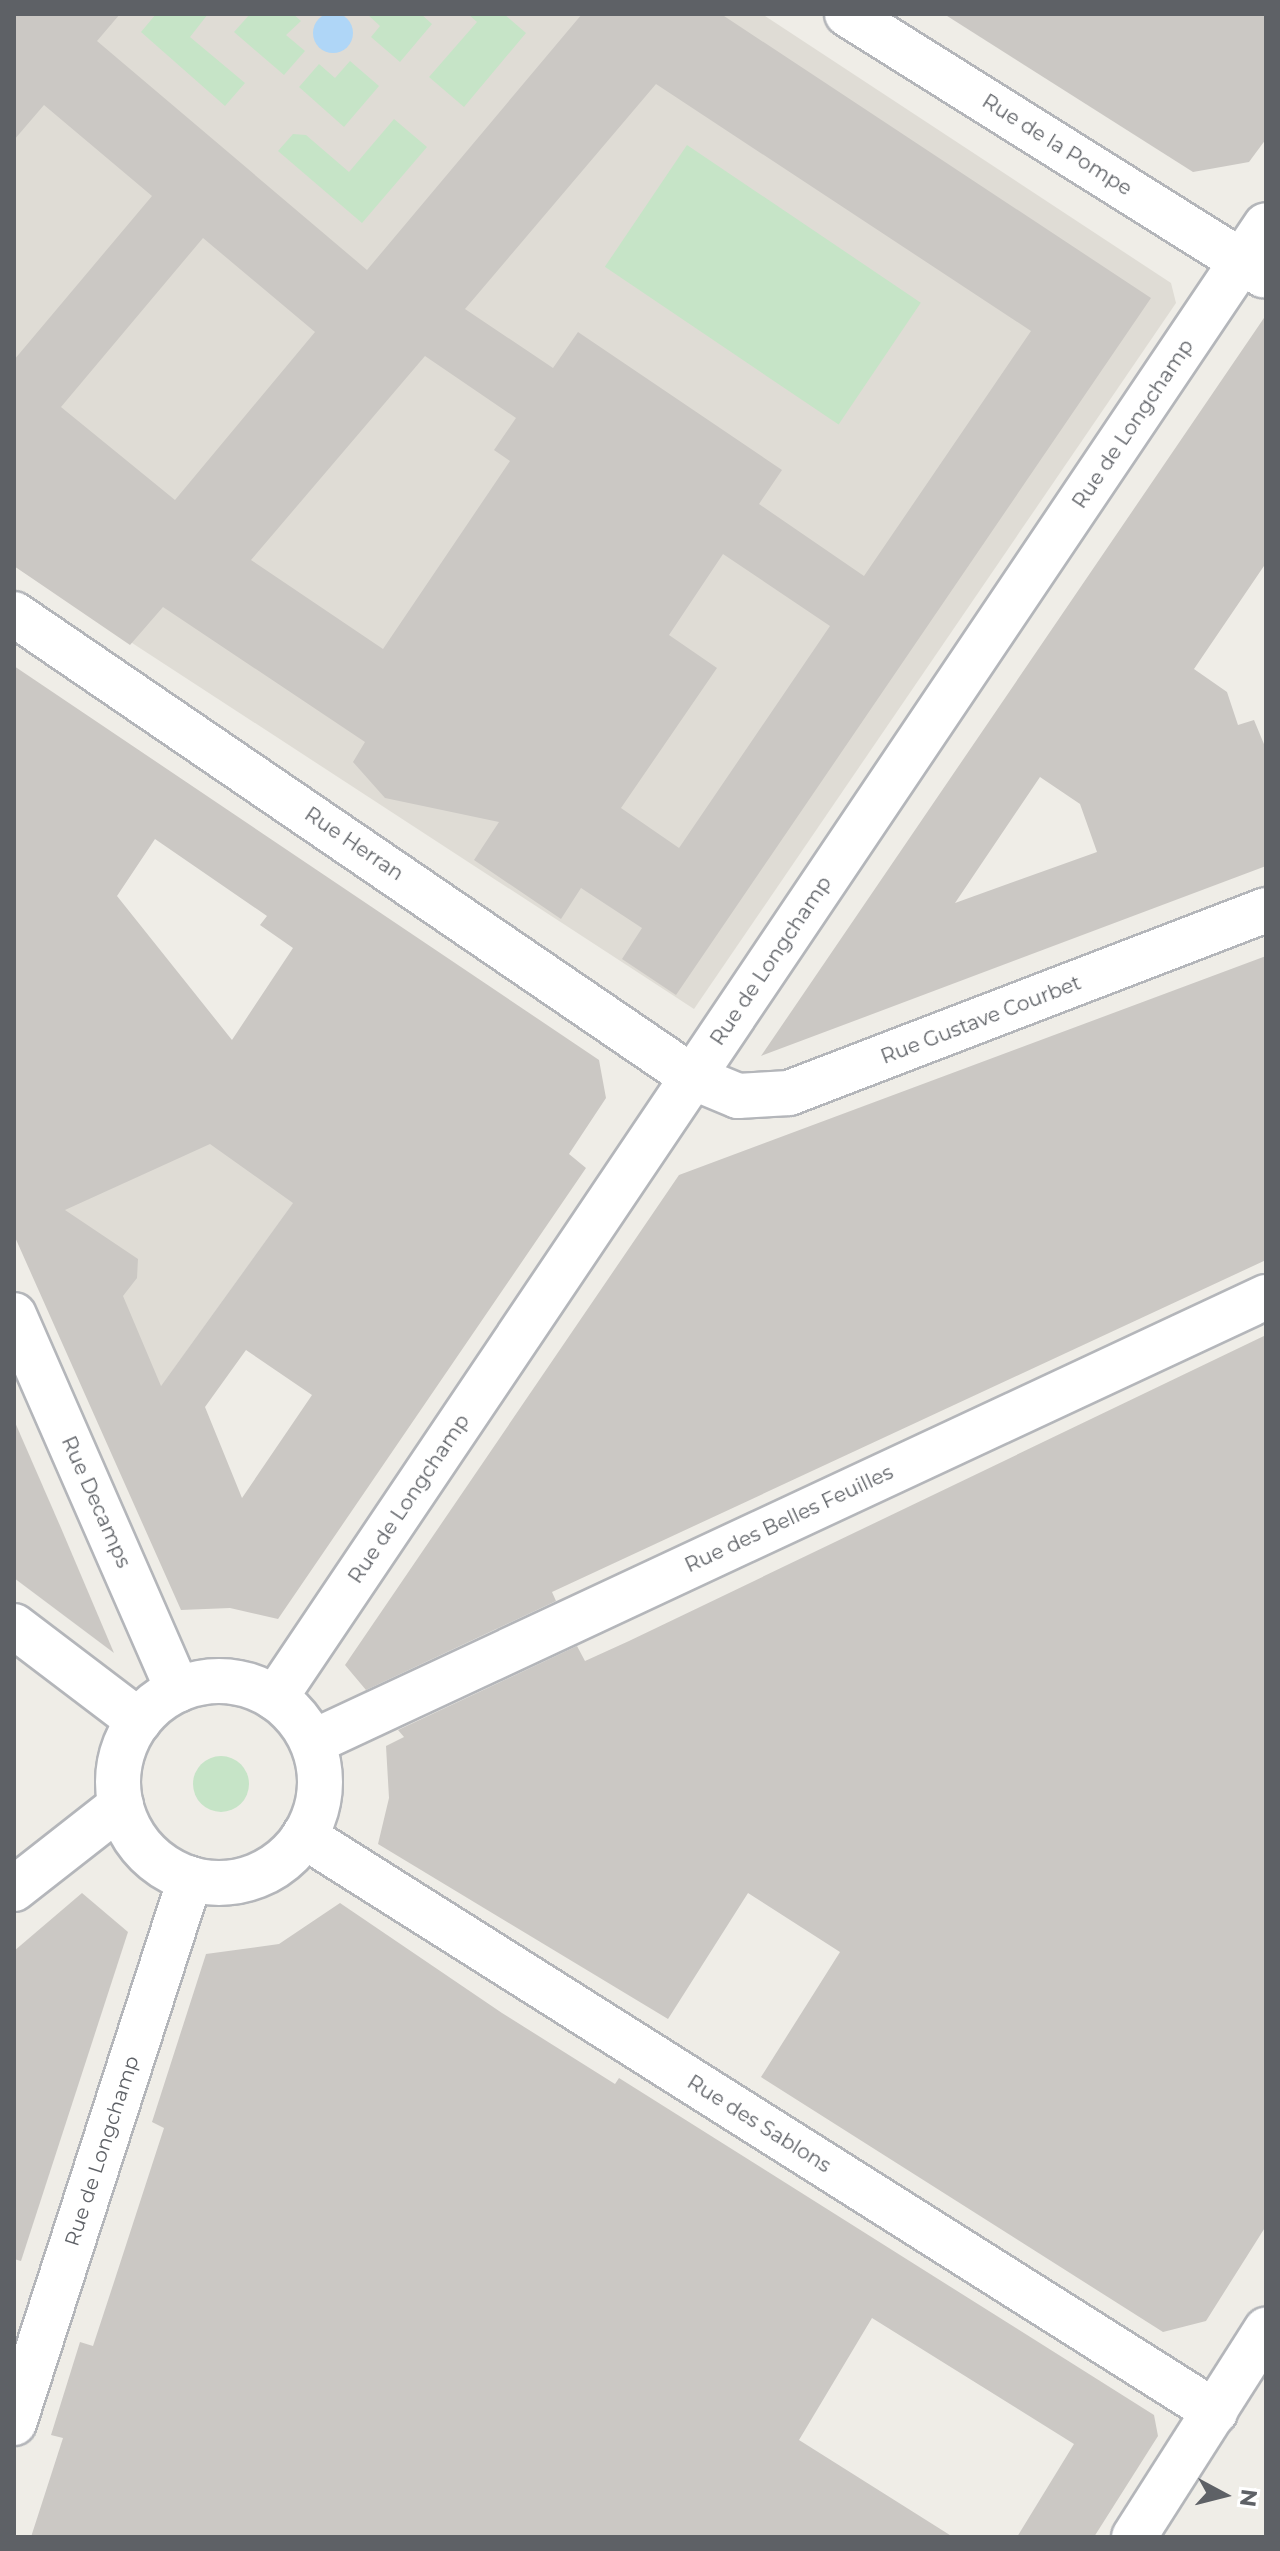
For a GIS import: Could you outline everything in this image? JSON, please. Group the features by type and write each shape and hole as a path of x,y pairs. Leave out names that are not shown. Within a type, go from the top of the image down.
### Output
{"street":[{"name":"Rue de la Pompe","path":"847,14 1254,269"},
{"name":"Rue de Longchamp","path":"275,1698 692,1077 1254,269 1266,225"},
{"name":"Rue Herran","path":"14,614 692,1077"},
{"name":"Rue Gustave Courbet","path":"692,1077 738,1096 789,1093 1266,910"},
{"name":"Rue des Belles Feuilles","path":"313,1742 1266,1297"},
{"name":"Rue Decamps","path":"14,1315 178,1690"},
{"path":"14,1626 139,1721"},
{"path":"227,1681 275,1698 313,1742 320,1790 304,1836 254,1877 190,1879 145,1851 121,1805 121,1761 139,1721 178,1690 227,1681"},
{"path":"23,1868 121,1805"},
{"name":"Rue des Sablons","path":"304,1836 1215,2412"},
{"name":"Rue de Longchamp","path":"14,2423 190,1879"},
{"path":"1134,2537 1266,2330"}],"shaded area":[{"path":"14,14 762,14 1171,283 1176,303 694,1009 14,566"},
{"path":"229,1102 338,1141 113,1453 14,1195"}],"green space":[{"path":"156,14 208,14 190,37 245,83 225,106 141,32"},
{"path":"250,14 293,14 301,21 286,35 305,51 284,75 234,32"},
{"path":"367,14 421,14 432,24 400,62 371,37 380,26"},
{"path":"468,14 504,14 526,33 464,107 429,77 477,22"},
{"path":"350,61 379,86 344,127 299,87 319,64 335,78"},
{"path":"394,119 427,147 362,223 278,151 293,134 306,135 349,172"},
{"path":"687,145 921,303 839,425 605,267"},
{"path":"221,1756 241,1764 249,1784 241,1804 221,1812 201,1804 193,1784 201,1764"}],"water":[{"path":"333,13 347,19 353,33 347,47 333,53 319,47 313,33 319,19"}],"building":[{"path":"14,14 120,14 97,41 367,270 582,14 721,14 1151,298 676,995 622,959 642,928 581,888 561,919 474,860 499,822 385,798 353,762 365,742 163,607 130,645 14,566 14,360 152,196 44,105 14,140","holes":["656,84 1031,331 864,576 759,504 782,470 578,332 553,368 465,309","203,238 315,332 175,500 61,407","425,356 516,418 494,450 510,461 383,649 251,560","723,554 830,626 679,848 621,808 717,668 669,635"]},
{"path":"944,14 1266,14 1266,139 1249,162 1193,172"},
{"path":"1266,315 1266,563 1194,669 1227,692 1238,725 1254,720 1266,749 1266,866 761,1056","holes":["1040,777 1080,804 1097,852 955,903"]},
{"path":"14,666 599,1060 606,1098 569,1154 586,1168 278,1619 230,1608 181,1610 14,1235","holes":["155,839 267,916 260,925 293,948 232,1040 117,896","210,1144 293,1203 161,1386 123,1296 137,1278 138,1259 65,1210","246,1350 312,1395 242,1498 205,1407"]},
{"path":"1266,956 1266,1260 552,1592 556,1601 366,1690 345,1665 679,1175"},
{"path":"1266,1335 1266,2226 1206,2321 1163,2332 761,2077 840,1952 748,1893 668,2019 378,1844 389,1798 386,1746 404,1737 398,1730 577,1646 585,1661 629,1641"},
{"path":"14,1420 61,1528 114,1653 14,1578"},
{"path":"82,1893 128,1932 21,2261 14,2259 14,1951"},
{"path":"340,1903 502,2013 615,2084 619,2078 1154,2415 1158,2436 1094,2537 1017,2537 1074,2444 872,2318 799,2440 953,2537 31,2537 63,2438 51,2435 80,2342 93,2346 164,2128 152,2122 206,1954 279,1944"}]}
